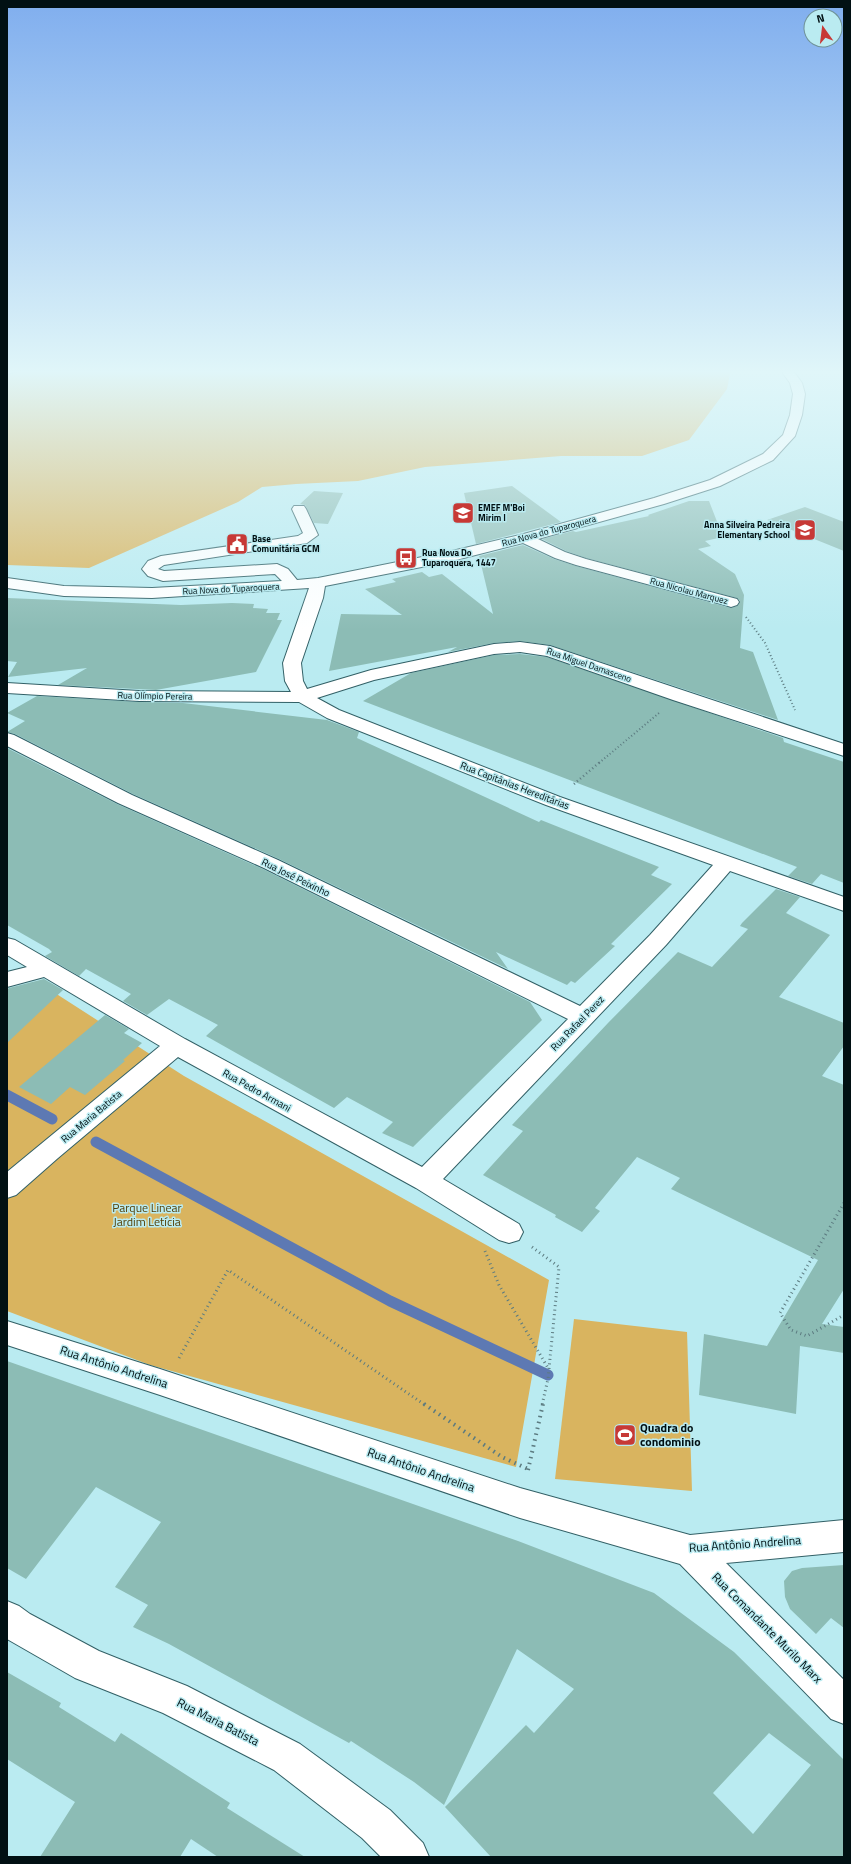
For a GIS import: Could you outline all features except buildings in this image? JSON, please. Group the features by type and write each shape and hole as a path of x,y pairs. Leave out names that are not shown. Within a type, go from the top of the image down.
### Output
{"street":[{"name":"Rua Nova do Tuparoquera","path":"7,583 64,590 152,593 318,583 444,558 525,538 659,501 715,483 769,456"},
{"path":"292,585 283,572 277,569 163,576 153,573 150,568 153,564 161,561 302,540 311,535 299,508"},
{"name":"Rua Nicolau Marquez","path":"525,538 560,555 581,562 731,602"},
{"path":"303,697 294,681 292,662 315,598 318,583"},
{"name":"Rua Miguel Damasceno","path":"303,697 332,686 371,675 494,649 520,647 550,651 679,696 844,750"},
{"name":"Rua Olímpio Pereira","path":"7,688 139,696 303,697"},
{"name":"Rua Capitânias Hereditárias","path":"303,697 334,714 553,801 844,904"},
{"name":"Rua José Peixinho","path":"7,739 125,799 271,864 583,1017"},
{"name":"Rua Rafael Perez","path":"425,1181 658,940 726,862"},
{"name":"Rua Pedro Armani","path":"7,945 176,1045 425,1181 500,1226"},
{"path":"7,980 47,969"},
{"name":"Rua Maria Batista","path":"7,1188 85,1120 156,1064 176,1045"},
{"name":"Rua Antônio Andrelina","path":"7,1333 160,1382 520,1503 690,1550 844,1536"},
{"name":"Rua Comandante Murilo Marx","path":"690,1550 844,1706"},
{"name":"Rua Maria Batista","path":"7,1618 18,1626 88,1665 174,1699 287,1757 376,1824 409,1857"}],"path":[{"name":"Rua Nicolau Marquez","path":"731,602 739,608 765,643 798,716 801,735"},
{"path":"553,801 679,696"},
{"path":"844,1203 780,1313 791,1330 807,1336 844,1315"},
{"path":"520,1503 548,1379 558,1267 500,1226 478,1236 499,1285 548,1368"},
{"path":"160,1382 180,1356 228,1270 502,1457 528,1469"}],"green space":[{"path":"7,456 642,456 561,456 425,467 358,481 262,487 238,502 89,568 7,565"},
{"name":"Parque Linear Jardim Letícia","path":"55,993 184,1076 549,1280 516,1467 150,1365 7,1311 7,1002"},
{"name":"Quadra do condominio","path":"574,1319 687,1332 692,1491 555,1479"}],"waterway":[{"path":"7,1095 52,1119"},
{"path":"96,1142 390,1301 548,1375"}],"place":[{"name":"EMEF M'Boi Mirim I","path":"463,513"},
{"name":"Anna Silveira Pedreira Elementary School","path":"805,530"},
{"name":"Base Comunitária GCM","path":"237,544"},
{"name":"Rua Nova Do Tuparoquera, 1447","path":"406,558"},
{"name":"Quadra do condominio","path":"625,1435"}]}
